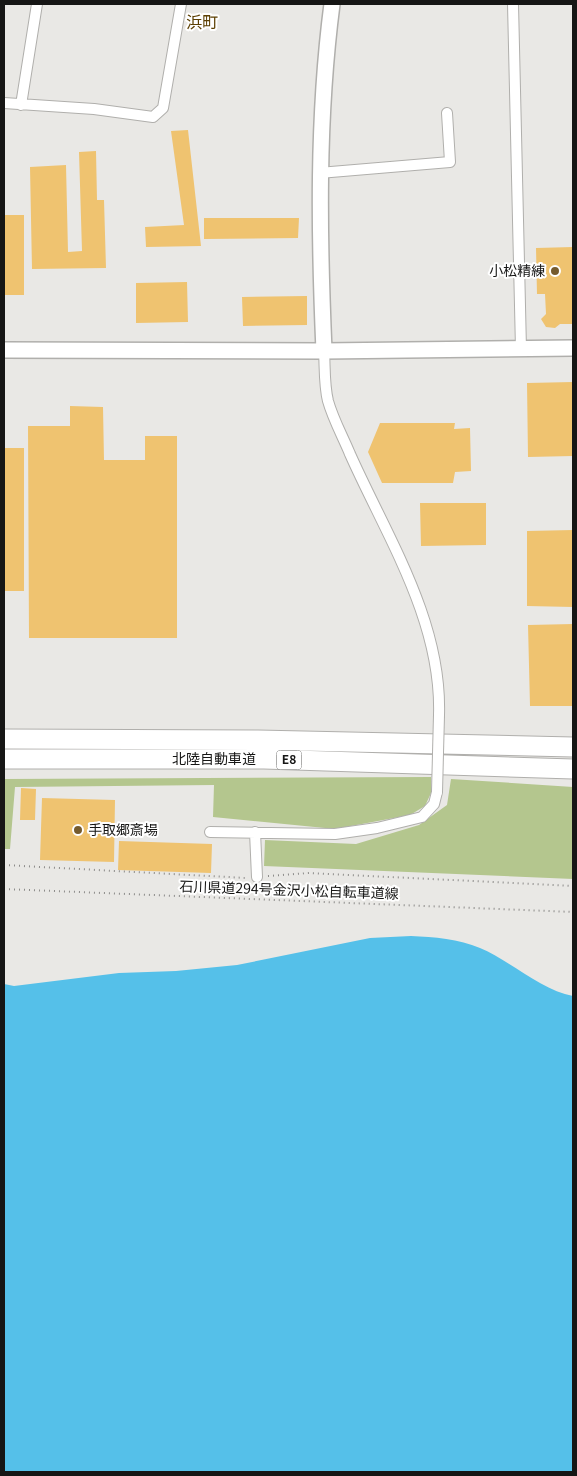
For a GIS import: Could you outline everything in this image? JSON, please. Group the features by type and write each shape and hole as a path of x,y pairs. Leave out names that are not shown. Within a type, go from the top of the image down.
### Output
{"highway":[{"name":"北陸自動車道","path":"4,739 267,740 573,747"},
{"name":"北陸自動車道","path":"4,759 274,760 573,769"}],"street":[{"path":"21,105 37,4"},
{"path":"4,103 94,109 153,117 163,108 180,4"},
{"path":"210,832 335,834 406,822 422,816 434,804 438,792 439,715 436,663 425,623 410,580 367,491 328,400 324,351 319,173 326,50 332,4"},
{"path":"513,4 521,348"},
{"path":"319,173 450,162 447,113"},
{"path":"4,350 324,351 573,348"},
{"path":"255,832 257,877"}],"path":[{"path":"4,865 110,872 257,877 309,873 573,886"},
{"name":"石川県道294号金沢小松自転車道線","path":"4,889 573,912"}],"green space":[{"path":"431,777 431,793 425,806 410,815 335,829 213,817 214,785 15,787 10,849 4,849 4,779"},
{"path":"451,779 573,787 573,879 264,866 265,840 356,844 419,825 447,805"}],"water":[{"path":"411,936 464,942 491,953 549,988 573,996 573,1472 4,1472 4,984 14,986 119,973 176,971 237,965 370,938"}],"building":[{"path":"188,130 201,246 146,247 145,227 184,225 171,131"},
{"path":"96,151 97,200 104,200 106,268 32,269 30,167 66,165 68,252 82,251 79,152"},
{"path":"4,215 24,215 24,295 4,295"},
{"path":"204,218 299,218 298,238 204,239"},
{"name":"小松精練","path":"573,247 573,324 560,324 555,328 546,327 541,319 546,314 545,294 537,294 536,248"},
{"path":"187,282 188,322 136,323 136,283"},
{"path":"307,296 307,325 243,326 242,297"},
{"path":"573,382 573,456 528,457 527,383"},
{"path":"70,406 103,407 104,460 145,460 145,436 177,436 177,638 29,638 28,426 70,426"},
{"path":"380,423 455,423 454,429 470,428 471,471 455,472 453,483 382,483 368,452"},
{"path":"4,448 24,448 24,591 4,591"},
{"path":"420,503 486,503 486,545 421,546"},
{"path":"573,530 573,607 527,606 527,531"},
{"path":"573,624 573,706 530,706 528,625"},
{"path":"21,788 36,789 35,820 20,820"},
{"name":"手取郷斎場","path":"42,798 115,800 114,862 40,860"},
{"path":"119,841 212,844 211,873 118,870"}],"place":[{"name":"小松精練","path":"555,271"},
{"name":"手取郷斎場","path":"78,830"}],"district":[{"name":"浜町","path":"202,22"}]}
